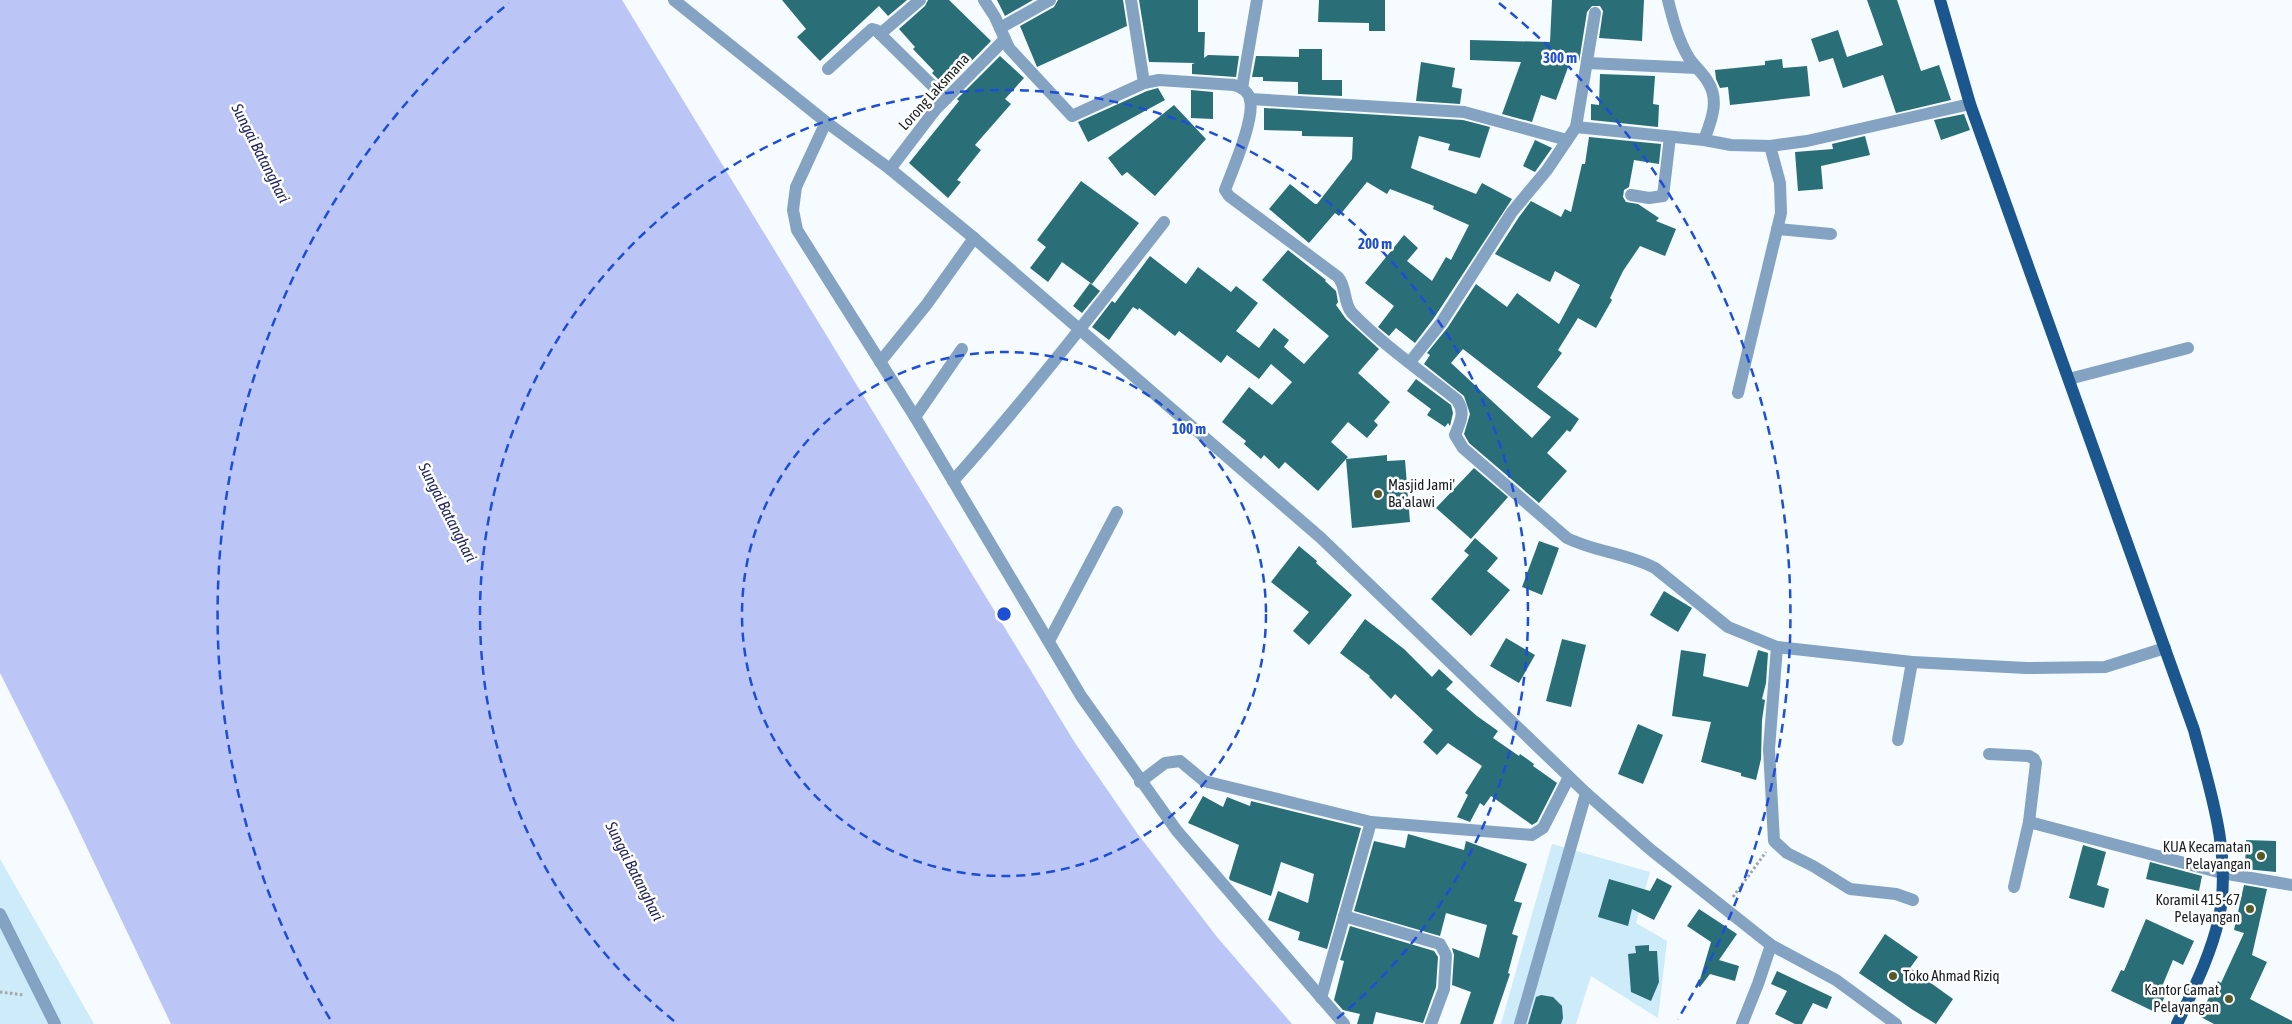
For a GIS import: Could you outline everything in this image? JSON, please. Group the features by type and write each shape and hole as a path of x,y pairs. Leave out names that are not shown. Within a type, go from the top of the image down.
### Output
{"main road":[{"path":"1940,0 1970,104 2194,730 2217,815 2222,873 2219,917 2201,974 2176,1024"}],"street":[{"path":"674,0 826,122 890,169 974,238 1321,538 1569,777 1651,850 1770,945 1836,980 1896,1024"},
{"path":"880,34 920,0"},
{"path":"984,0 1009,48 1072,116 1144,83 1159,80 1234,85 1242,88 1250,99 1250,113 1225,190 1244,208 1338,277 1342,281 1350,310 1366,326 1458,400 1462,406 1463,414 1455,435 1463,448 1528,503 1555,529 1581,545 1645,563 1655,568 1728,627 1777,647 1912,662 2026,668 2105,667 2165,648"},
{"name":"Lorong Laksmana","path":"890,169 1002,33 1050,0"},
{"path":"1131,0 1144,83"},
{"path":"1242,88 1257,0"},
{"path":"1668,0 1678,34 1690,59 1708,81 1713,92 1714,114 1704,140"},
{"path":"1410,362 1441,323 1512,212 1548,170 1576,127 1595,13"},
{"path":"828,69 869,30 876,30 946,99"},
{"path":"1587,63 1697,68"},
{"path":"1250,99 1464,112 1567,140"},
{"path":"1576,127 1704,140 1731,145 1770,146 1807,141 1970,104"},
{"path":"826,122 796,187 793,210 797,230 915,417 1081,696 1140,782 1177,830 1344,1024"},
{"path":"1631,195 1649,198 1663,196 1670,137"},
{"path":"1738,393 1781,214 1780,183 1770,146"},
{"path":"953,481 988,442 1164,222"},
{"path":"1777,229 1831,234"},
{"path":"880,362 927,304 974,238"},
{"path":"2068,378 2188,348"},
{"path":"915,417 962,349"},
{"path":"1049,641 1117,512"},
{"path":"1777,647 1769,749 1774,841 1787,853 1814,866 1850,889 1896,894 1913,900"},
{"path":"1898,740 1912,662"},
{"path":"1989,754 2029,756 2034,758 2036,763 2029,822 2014,888"},
{"path":"1140,782 1165,763 1180,761 1204,781 1370,822 1532,835 1542,828 1569,777"},
{"path":"1520,1024 1586,793"},
{"path":"1321,998 1370,822"},
{"path":"2029,822 2222,873 2292,885"},
{"path":"0,914 55,1024"},
{"path":"1344,916 1440,944 1446,955 1444,989 1432,1024"},
{"path":"1742,1024 1758,984 1770,945"}],"path":[{"path":"1724,908 1753,872 1774,841"},
{"path":"0,992 42,998"}],"shaded area":[{"path":"1552,844 1650,872 1636,923 1667,941 1658,1018 1591,976 1576,1024 1501,1024"},
{"path":"0,859 94,1024 0,1024"}],"water":[{"name":"Sungai Batanghari","path":"0,0 622,0 1075,743 1137,833 1217,937 1292,1024 171,1024 70,812 0,673"}],"building":[{"path":"782,0 907,0 888,16 879,6 820,61 797,37 806,29"},
{"path":"928,0 949,0 991,41 946,87 932,73 934,71 913,49 915,47 899,29 925,6"},
{"path":"997,0 1033,0 1005,16"},
{"path":"1058,0 1123,0 1127,26 1037,67 1020,26 1054,7"},
{"path":"1139,0 1198,0 1198,32 1205,32 1204,58 1208,55 1239,56 1236,77 1192,74 1192,64 1195,63 1149,62"},
{"path":"1319,0 1385,0 1385,31 1369,31 1369,23 1318,22"},
{"path":"1552,0 1644,0 1642,41 1599,38 1603,11 1600,6 1592,6 1587,12 1579,62 1570,62 1556,100 1541,95 1532,122 1502,114 1521,62 1470,60 1470,40 1550,42"},
{"path":"1867,0 1897,0 1921,71 1939,65 1951,100 1896,113 1883,75 1843,88 1833,58 1819,62 1811,39 1838,30 1847,57 1883,45"},
{"path":"1299,49 1322,49 1322,80 1342,80 1342,96 1298,94 1298,82 1263,81 1263,77 1252,77 1256,56 1299,57"},
{"path":"1000,56 1024,78 1005,99 1011,104 975,145 981,150 957,180 961,182 948,198 909,163 959,101 957,99"},
{"path":"1782,59 1783,68 1807,66 1810,96 1730,105 1728,87 1720,88 1715,70 1765,65 1765,61"},
{"path":"1421,62 1455,68 1452,87 1462,89 1460,104 1416,101"},
{"path":"1600,74 1655,76 1653,104 1659,105 1658,127 1591,120 1591,104 1599,105"},
{"path":"1158,88 1165,100 1088,142 1078,122 1147,91"},
{"path":"1191,90 1213,92 1213,119 1191,118"},
{"path":"1174,105 1206,139 1155,196 1127,172 1122,176 1108,158"},
{"path":"1264,108 1463,120 1490,127 1480,158 1448,150 1450,144 1419,136 1411,168 1476,194 1482,183 1512,199 1434,318 1415,343 1396,328 1389,336 1378,327 1394,306 1365,283 1404,235 1418,248 1407,261 1432,281 1446,257 1451,260 1469,225 1433,209 1434,206 1390,189 1387,194 1367,182 1339,216 1335,213 1309,243 1269,209 1290,184 1317,204 1352,159 1353,137 1302,136 1302,131 1264,130"},
{"path":"1964,114 1970,130 1941,140 1934,120"},
{"path":"1865,136 1870,155 1821,166 1823,189 1798,191 1795,152 1833,149 1832,144"},
{"path":"1589,137 1661,144 1659,164 1634,160 1629,187 1624,190 1623,197 1626,202 1638,204 1659,218 1656,221 1676,229 1665,256 1640,246 1623,271 1610,298 1612,300 1596,328 1578,318 1558,350 1562,353 1537,387 1579,419 1570,432 1567,430 1547,453 1567,471 1539,503 1469,443 1464,434 1470,414 1464,396 1424,364 1430,355 1427,353 1448,327 1476,284 1507,307 1517,293 1559,324 1580,285 1555,271 1550,282 1495,254 1531,201 1561,217 1565,209 1571,212 1582,164 1585,164","holes":["1463,349 1551,417 1532,438 1451,363"]},
{"path":"1535,140 1552,148 1535,172 1523,166"},
{"path":"1081,181 1139,223 1092,284 1062,262 1048,282 1030,268 1046,247 1037,240"},
{"path":"1288,250 1326,280 1336,291 1338,302 1336,305 1346,319 1379,349 1358,373 1390,402 1374,421 1378,425 1367,438 1348,422 1331,442 1348,457 1318,491 1285,462 1279,469 1264,455 1261,459 1244,444 1246,441 1222,422 1249,387 1272,405 1292,382 1271,364 1259,379 1227,355 1221,363 1179,331 1175,336 1139,308 1138,310 1133,307 1109,340 1092,327 1112,301 1115,303 1150,256 1186,284 1198,267 1231,292 1236,286 1258,303 1236,331 1259,348 1274,328 1289,340 1284,347 1304,364 1329,336 1262,280"},
{"path":"1090,283 1100,291 1082,313 1073,306"},
{"path":"1416,379 1451,405 1453,413 1450,426 1448,423 1445,427 1427,415 1431,409 1407,391"},
{"name":"Masjid Jami' Ba'alawi","path":"1387,455 1387,461 1405,460 1410,522 1352,528 1346,459"},
{"path":"1474,468 1508,497 1471,539 1436,508"},
{"path":"1475,538 1498,558 1487,571 1510,590 1471,636 1431,599 1469,555 1464,551"},
{"path":"1539,541 1559,548 1542,595 1522,587"},
{"path":"1299,546 1352,595 1309,645 1293,631 1309,612 1271,582"},
{"path":"1664,591 1692,608 1678,632 1650,615"},
{"path":"1365,619 1404,649 1432,677 1439,669 1453,682 1446,689 1477,716 1498,731 1493,738 1519,756 1520,754 1557,783 1537,822 1532,825 1491,796 1484,806 1480,803 1470,822 1457,817 1468,795 1465,793 1482,766 1448,743 1437,755 1423,742 1433,730 1395,694 1391,699 1370,676 1340,653"},
{"path":"1506,638 1535,655 1519,683 1490,666"},
{"path":"1562,639 1586,645 1571,707 1546,701"},
{"path":"1681,650 1706,654 1703,676 1748,687 1758,650 1768,653 1766,683 1762,699 1765,700 1762,720 1761,759 1756,780 1741,776 1741,773 1701,762 1711,722 1672,716"},
{"path":"1638,724 1663,735 1643,784 1618,774"},
{"path":"1203,796 1223,807 1227,797 1250,806 1251,801 1361,828 1327,949 1298,940 1300,932 1268,920 1278,891 1308,903 1314,874 1281,862 1271,896 1230,880 1239,845 1188,823"},
{"path":"1408,834 1464,850 1466,841 1527,864 1514,901 1522,903 1512,934 1518,936 1508,973 1510,974 1493,1024 1460,1024 1471,992 1452,985 1454,955 1452,948 1479,958 1487,925 1446,913 1440,936 1354,911 1374,841 1405,848"},
{"name":"KUA Kecamatan Pelayangan","path":"2246,840 2276,841 2276,872 2245,869"},
{"path":"2083,845 2106,852 2097,885 2109,889 2104,908 2069,898"},
{"path":"2150,862 2202,876 2199,891 2146,879"},
{"path":"1657,878 1672,886 1654,920 1632,909 1628,926 1598,917 1609,879 1650,891"},
{"path":"2244,885 2267,889 2252,955 2267,962 2250,999 2292,1021 2292,1024 2214,1024 2199,1016 2218,981 2221,983 2244,933 2234,930"},
{"path":"1699,909 1737,934 1719,960 1739,966 1735,981 1710,974 1700,987 1698,986 1711,942 1687,926"},
{"path":"2146,919 2194,941 2183,965 2173,960 2161,989 2167,992 2157,1013 2111,991 2121,970 2124,971"},
{"path":"1350,926 1434,951 1438,957 1436,987 1423,1023 1376,1012 1373,1024 1357,1024 1360,1014 1343,1010 1334,1000 1344,961 1340,960"},
{"path":"1885,934 1918,957 1910,968 1953,999 1936,1024 1859,973"},
{"path":"1649,945 1649,951 1657,951 1659,982 1651,1001 1631,992 1628,954 1636,953 1635,946"},
{"path":"1777,971 1832,997 1827,1009 1813,1003 1802,1024 1795,1024 1775,1014 1787,991 1771,984"},
{"path":"1541,995 1553,997 1562,1006 1563,1018 1561,1024 1528,1024 1536,997"}],"place":[{"name":"Masjid Jami' Ba'alawi","path":"1378,494"},
{"name":"KUA Kecamatan Pelayangan","path":"2261,856"},
{"name":"Koramil 415-67 Pelayangan","path":"2250,909"},
{"name":"Toko Ahmad Riziq","path":"1893,976"},
{"name":"Kantor Camat Pelayangan","path":"2229,999"}]}
